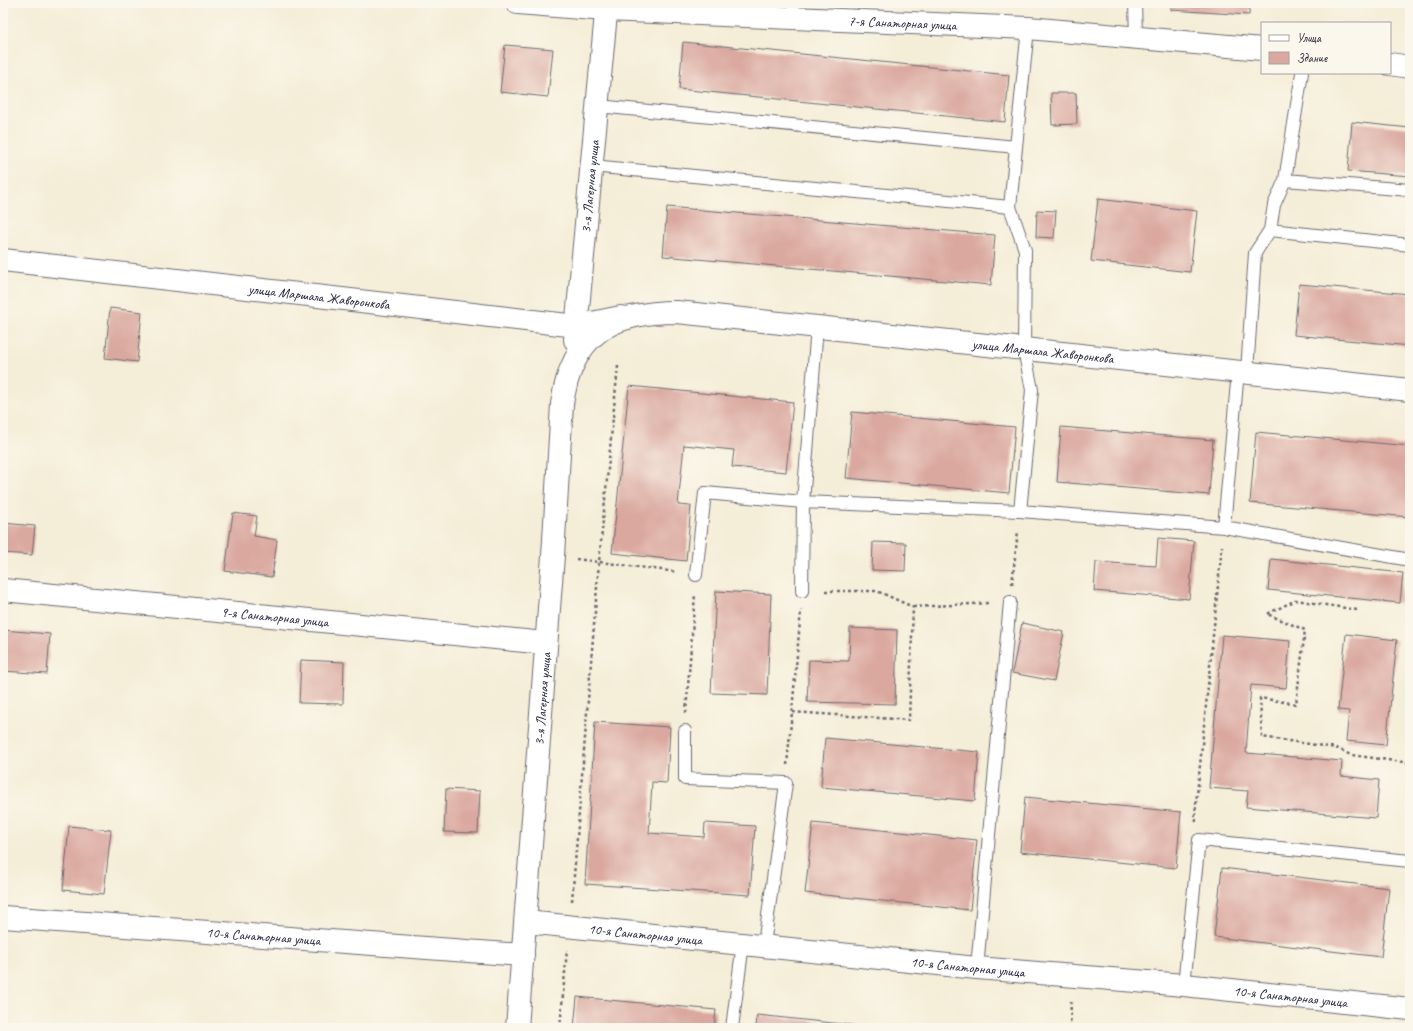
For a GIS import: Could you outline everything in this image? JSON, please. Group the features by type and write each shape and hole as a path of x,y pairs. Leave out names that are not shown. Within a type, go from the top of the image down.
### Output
{"street":[{"name":"7-я Санаторная улица","path":"518,3 1028,28 1261,49"},
{"name":"3-я Лагерная улица","path":"570,370 577,326 606,7"},
{"path":"1391,64 1410,67"},
{"name":"улица Маршала Жаворонкова","path":"3,260 577,326 634,315"},
{"name":"3-я Лагерная улица","path":"516,1028 524,955 553,556 562,404 565,385 570,370 579,352 594,334 617,321 634,315 656,312 677,312"},
{"name":"улица Маршала Жаворонкова","path":"677,312 1410,390"},
{"name":"9-я Санаторная улица","path":"3,590 546,643"},
{"name":"10-я Санаторная улица","path":"3,917 524,955"},
{"name":"10-я Санаторная улица","path":"526,922 764,945 977,968 1184,985 1410,1009"}],"lane":[{"path":"1135,3 1136,37"},
{"path":"1020,511 1032,390 1024,349 1025,250 1010,207 1028,28"},
{"path":"1224,528 1243,372 1255,254 1270,230 1274,205 1285,180 1302,74"},
{"path":"598,106 1016,147"},
{"path":"592,166 1010,207"},
{"path":"1285,180 1410,190"},
{"path":"1270,230 1410,245"},
{"path":"802,591 803,502 817,327"},
{"path":"696,575 705,493 803,502 1020,511 1224,528 1410,560"},
{"path":"977,968 1010,602"},
{"path":"685,731 685,779 786,783 764,945"},
{"path":"1184,985 1199,840 1410,860"},
{"path":"732,1028 743,943"}],"path":[{"path":"560,1028 570,926 599,562 618,366"},
{"path":"786,783 802,591 877,591 913,607 1010,602 1020,511"},
{"path":"1199,840 1195,815 1224,528"},
{"path":"553,556 696,575 685,731"},
{"path":"1357,610 1296,600 1267,614 1306,630 1296,704 1260,698 1262,737 1336,748 1351,755 1410,763"},
{"path":"792,712 909,720 913,607"}],"building":[{"path":"1171,3 1250,3 1249,15 1171,10"},
{"path":"683,42 1009,75 1005,122 679,89"},
{"path":"505,45 553,49 548,97 500,92"},
{"path":"1051,93 1076,93 1077,124 1052,125"},
{"path":"1352,122 1410,128 1410,176 1348,171"},
{"path":"1098,199 1197,211 1190,272 1091,261"},
{"path":"667,207 995,235 991,285 663,256"},
{"path":"1037,210 1056,211 1054,238 1036,237"},
{"path":"1299,284 1410,294 1410,346 1294,335"},
{"path":"110,308 142,312 137,362 105,358"},
{"path":"629,386 793,402 786,472 732,467 734,450 684,445 678,505 691,506 686,561 612,553"},
{"path":"852,412 1015,427 1009,493 846,478"},
{"path":"1061,427 1213,440 1209,495 1057,482"},
{"path":"1256,432 1410,446 1410,517 1250,503"},
{"path":"233,513 257,516 254,536 277,540 272,577 225,571"},
{"path":"3,523 35,526 32,555 3,553"},
{"path":"1158,538 1194,541 1189,599 1094,591 1096,562 1156,566"},
{"path":"873,542 906,543 905,571 872,570"},
{"path":"1271,559 1403,573 1400,603 1268,590"},
{"path":"716,591 771,594 767,695 711,693"},
{"path":"1022,623 1064,632 1054,681 1012,673"},
{"path":"850,628 897,630 895,704 807,702 809,660 849,661"},
{"path":"3,630 50,634 47,674 3,671"},
{"path":"1346,634 1397,640 1386,745 1346,741 1349,711 1338,710"},
{"path":"1222,635 1290,641 1286,688 1251,685 1246,753 1342,761 1341,776 1379,780 1376,818 1246,807 1248,791 1209,788"},
{"path":"301,660 344,662 343,704 299,703"},
{"path":"595,722 670,727 667,783 652,782 649,833 704,837 705,823 755,826 750,895 585,884"},
{"path":"825,738 979,752 975,801 821,787"},
{"path":"446,789 480,791 478,833 444,832"},
{"path":"1025,797 1181,812 1176,868 1020,852"},
{"path":"813,823 977,840 970,910 805,893"},
{"path":"69,826 111,830 104,894 63,890"},
{"path":"1222,868 1389,888 1381,957 1214,937"},
{"path":"577,997 716,1010 714,1028 574,1028"},
{"path":"757,1015 870,1027 870,1028 756,1028"}]}
